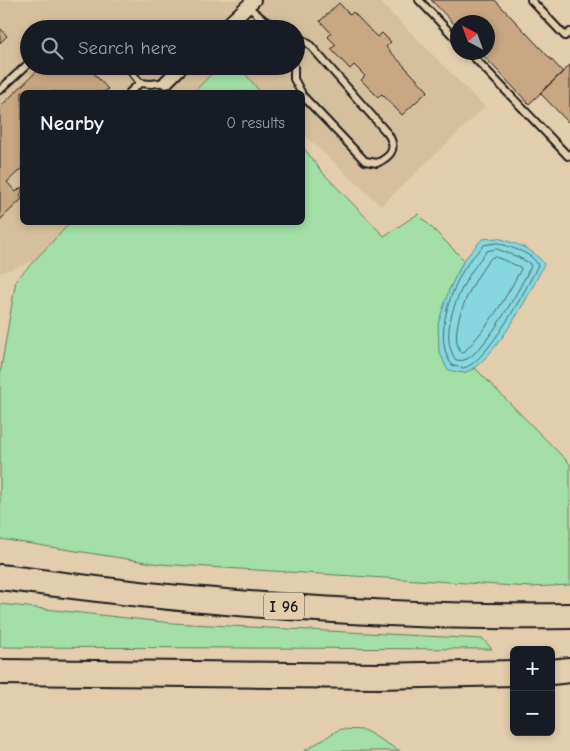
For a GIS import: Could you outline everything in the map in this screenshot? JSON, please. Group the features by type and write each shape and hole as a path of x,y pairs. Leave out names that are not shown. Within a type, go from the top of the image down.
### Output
{"highway":[{"name":"I 96","path":"0,577 202,600 301,607 401,613 570,616"},
{"path":"555,672 570,670"},
{"path":"0,672 368,676 510,673"}],"street":[{"path":"233,20 251,3"},
{"path":"166,82 173,75"}],"lane":[{"path":"419,0 450,32"},
{"path":"531,0 565,36 570,32"},
{"path":"251,3 264,20"},
{"path":"305,41 388,134 394,147 391,153 381,162 373,164 365,161 305,97"},
{"path":"477,60 568,156 570,154"},
{"path":"0,90 20,71"},
{"path":"134,75 140,83"},
{"path":"294,75 300,90"},
{"path":"132,90 140,83 166,82"}],"shaded area":[{"path":"0,0 378,0 485,107 381,206 305,136 305,90 20,90 20,225 76,225 40,259 0,273"}],"green space":[{"path":"210,75 246,75 258,90 196,90"},
{"path":"305,150 322,172 384,236 418,214 464,260 449,290 463,373 475,368 570,464 570,585 531,587 159,564 0,539 0,374 16,280 68,225 305,225"},
{"path":"0,604 172,623 483,639 492,649 0,647"},
{"path":"340,729 364,730 400,751 304,751"}],"water":[{"path":"498,238 529,250 544,264 521,308 489,354 464,373 447,369 439,351 438,324 449,290 464,260 482,239"}],"building":[{"path":"431,0 495,0 563,72 529,104 488,60 495,60 495,15 450,15 450,20"},
{"path":"339,3 350,15 353,12 377,37 382,33 391,42 386,47 428,91 402,115 382,94 378,97 361,80 365,76 354,65 350,69 331,49 336,45 328,37 331,33 320,21"},
{"path":"0,28 7,36 0,43"},
{"path":"570,65 570,124 540,93"},
{"path":"33,75 95,75 108,89 20,90 20,170 7,182 16,192 20,188 20,201 0,220 0,107"}]}
